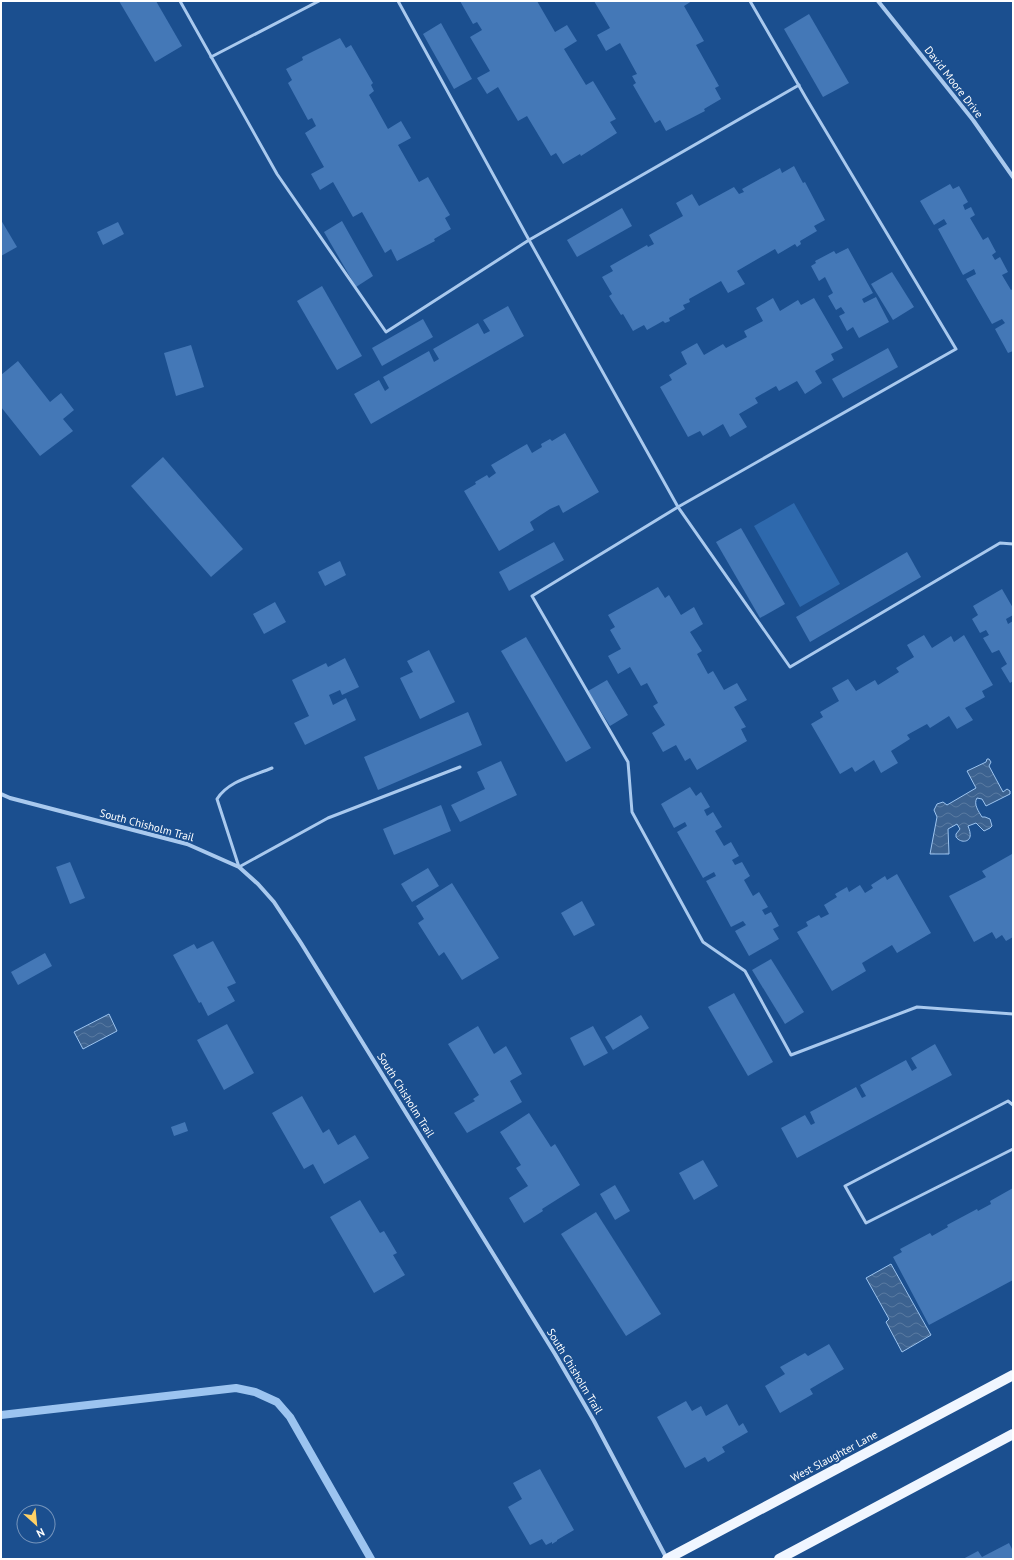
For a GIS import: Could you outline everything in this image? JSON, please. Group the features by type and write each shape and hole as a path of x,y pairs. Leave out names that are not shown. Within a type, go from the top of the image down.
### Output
{"main road":[{"name":"West Slaughter Lane","path":"668,1559 1013,1375"},
{"path":"779,1559 1013,1434"}],"street":[{"name":"David Moore Drive","path":"878,1 973,120 1013,177"},
{"name":"South Chisholm Trail","path":"1,794 10,798 187,844 239,867 258,884 274,902 301,943 569,1378 594,1421 668,1559"}],"lane":[{"path":"180,1 277,174 386,332 529,240 799,85"},
{"path":"212,57 319,1"},
{"path":"398,1 678,508 790,667 1000,543 1013,544"},
{"path":"750,1 956,349 678,508 532,596 628,762 632,812 703,942 745,971 791,1056 916,1007 1013,1014"},
{"path":"272,768 229,786 221,792 218,799 239,867 328,818 460,768"},
{"path":"1013,1105 1008,1101 845,1186 866,1223 1013,1148"}],"shaded area":[{"path":"794,503 840,584 800,607 754,526"}],"water":[{"path":"987,759 991,762 989,766 1003,792 1007,789 1010,791 1010,794 986,806 982,799 977,798 976,805 978,810 982,817 990,819 992,826 984,831 976,823 968,826 970,836 968,840 961,841 956,837 956,834 960,829 957,824 948,829 949,854 930,854 937,817 934,810 937,804 943,802 947,805 976,788 967,771 986,762"},
{"path":"109,1014 117,1031 83,1049 74,1032"},
{"path":"891,1264 931,1335 902,1352 886,1322 889,1319 866,1278"}],"building":[{"path":"119,1 156,1 182,46 155,62"},
{"path":"460,1 537,1 555,32 567,25 577,41 564,49 586,85 593,81 616,119 610,122 617,133 581,156 580,154 563,164 556,153 551,156 527,116 518,121 498,87 487,94 477,78 490,71 470,37 482,30 477,22 473,24"},
{"path":"594,1 692,1 684,6 704,41 696,45 719,86 715,88 721,99 704,109 705,111 666,131 660,120 655,123 633,85 636,83 632,76 637,74 620,43 606,51 597,35 610,28"},
{"path":"809,14 849,83 823,97 784,29"},
{"path":"441,23 472,79 454,89 423,34"},
{"path":"340,38 346,48 351,45 373,83 371,85 374,91 369,95 388,129 401,121 411,138 398,145 419,182 428,177 450,215 445,218 451,229 434,239 435,241 397,261 391,249 385,253 362,212 353,217 333,182 320,190 311,174 324,167 305,133 316,126 312,118 308,120 288,83 292,80 286,69 303,60 302,57"},
{"path":"794,166 803,183 805,182 825,220 814,226 817,231 800,241 801,244 797,247 795,244 778,254 775,249 737,271 745,284 728,293 721,281 689,299 690,302 683,305 685,309 669,318 670,321 665,323 663,321 647,330 644,325 633,331 623,314 621,315 609,296 612,294 602,277 613,271 610,266 647,245 648,247 654,244 649,235 683,216 676,203 692,194 699,206 734,187 739,194 744,192 742,189 780,168 782,173"},
{"path":"950,184 953,189 959,186 968,202 963,205 965,210 971,207 975,215 970,218 983,240 988,237 996,252 992,255 995,260 1000,257 1008,272 1002,275 1011,290 1013,289 1013,351 1008,353 995,329 1005,323 1002,319 992,324 966,279 976,274 974,269 963,275 938,229 947,224 944,219 934,225 920,201"},
{"path":"622,208 632,226 577,257 567,240"},
{"path":"1,220 17,247 1,256"},
{"path":"342,221 373,276 356,287 324,232"},
{"path":"118,222 124,234 103,245 97,232"},
{"path":"848,248 873,293 862,299 864,303 876,297 889,322 859,338 853,327 847,331 839,316 845,313 841,307 836,310 828,296 833,293 825,277 819,281 811,266 816,263 815,261 834,251 836,254"},
{"path":"892,272 914,307 893,320 871,284"},
{"path":"322,286 362,356 337,370 297,301"},
{"path":"773,298 780,311 798,300 801,305 814,298 843,348 831,354 834,360 815,371 822,383 805,394 797,381 779,391 776,386 755,398 758,403 739,414 747,427 730,437 723,424 703,436 700,431 688,437 660,387 672,380 669,375 687,364 681,352 697,343 704,355 723,344 726,348 747,337 744,331 763,321 756,308"},
{"path":"508,306 524,336 371,424 354,394 379,380 385,391 389,388 383,377 429,351 434,362 439,359 433,349 478,323 484,334 490,331 483,320"},
{"path":"423,319 433,337 382,366 372,348"},
{"path":"191,345 204,387 176,396 164,353"},
{"path":"888,348 898,367 843,398 832,379"},
{"path":"18,361 50,402 61,393 74,410 63,419 73,431 40,456 1,407 1,375"},
{"path":"565,433 599,492 563,513 559,505 550,509 530,522 534,530 499,551 464,491 487,475 489,478 496,473 491,465 527,444 532,453 542,447 541,444 550,439 552,441"},
{"path":"163,457 243,549 211,577 131,486"},
{"path":"741,528 785,604 760,618 716,542"},
{"path":"554,542 564,560 509,591 499,572"},
{"path":"907,552 921,577 810,642 796,617"},
{"path":"340,561 346,575 325,586 318,572"},
{"path":"658,587 665,598 669,595 681,615 694,607 703,624 690,632 702,651 697,654 708,674 713,671 724,690 737,683 747,700 734,707 746,727 741,729 747,741 697,770 690,758 685,761 676,745 663,752 652,733 665,725 653,706 658,703 647,683 641,686 630,667 618,674 608,656 621,649 610,630 615,627 608,615"},
{"path":"1002,589 1013,608 1013,615 1006,619 1008,624 1013,621 1013,681 1010,683 1001,668 1007,664 999,650 992,653 983,638 989,635 986,630 980,633 972,619 978,615 973,606"},
{"path":"275,602 286,622 264,634 253,614"},
{"path":"924,635 932,648 951,636 954,642 964,635 993,685 982,691 985,697 965,708 973,720 957,729 949,716 930,728 927,724 907,735 910,739 891,751 898,763 881,773 874,760 855,772 852,767 840,774 811,724 823,717 820,712 839,701 832,688 848,679 856,691 875,680 878,685 899,672 896,668 914,657 907,645"},
{"path":"526,637 591,748 566,762 501,651"},
{"path":"429,650 455,702 420,719 400,678 413,672 407,661"},
{"path":"345,658 359,687 342,695 340,690 329,695 333,705 346,698 356,720 305,745 294,723 309,716 292,680 326,663 328,667"},
{"path":"607,680 628,715 610,726 588,691"},
{"path":"468,712 482,745 378,790 364,757"},
{"path":"501,761 517,795 460,822 451,805 485,789 477,772"},
{"path":"690,787 696,796 701,792 710,807 704,810 707,816 713,812 722,827 715,831 724,846 731,842 739,856 732,860 735,865 742,862 750,876 744,880 753,896 759,892 768,907 762,910 765,915 771,912 779,926 773,929 779,939 749,956 735,931 746,925 743,921 731,927 706,881 716,876 714,872 703,878 677,832 687,826 685,822 674,828 661,804"},
{"path":"441,805 451,831 394,855 383,829"},
{"path":"1012,854 1013,937 1006,941 1002,935 996,939 992,932 974,942 949,896 986,877 982,871"},
{"path":"70,862 85,898 70,904 56,867"},
{"path":"428,868 439,886 412,902 401,884"},
{"path":"897,874 931,933 897,953 892,945 862,963 866,971 832,991 797,932 808,926 806,922 819,915 821,918 829,914 824,905 837,897 835,894 847,887 849,892 860,885 865,893 873,888 871,885 885,876 887,880"},
{"path":"452,883 499,958 462,980 444,952 439,956 418,923 424,919 416,906"},
{"path":"582,901 595,925 574,936 561,913"},
{"path":"213,941 236,983 227,987 235,1001 208,1016 201,1002 199,1003 173,955 194,944 197,949"},
{"path":"45,953 52,966 18,985 11,972"},
{"path":"771,959 804,1012 785,1024 752,970"},
{"path":"734,993 773,1062 748,1076 708,1007"},
{"path":"641,1015 649,1028 613,1050 605,1037"},
{"path":"227,1024 254,1073 224,1090 197,1040"},
{"path":"478,1026 494,1054 506,1046 522,1074 510,1081 522,1102 467,1133 454,1113 475,1101 473,1099 479,1095 448,1044"},
{"path":"593,1026 608,1053 584,1066 570,1038"},
{"path":"935,1044 952,1075 797,1158 781,1128 805,1115 811,1125 815,1123 810,1112 856,1087 862,1098 866,1096 860,1085 906,1060 912,1071 917,1068 911,1058"},
{"path":"302,1096 323,1133 329,1129 338,1145 355,1135 369,1158 324,1184 313,1164 304,1169 272,1113"},
{"path":"529,1113 551,1147 555,1144 580,1185 542,1209 543,1211 524,1223 509,1198 528,1186 516,1168 521,1165 500,1132"},
{"path":"185,1122 188,1131 174,1136 171,1127"},
{"path":"703,1160 718,1186 694,1200 679,1173"},
{"path":"615,1185 630,1211 615,1220 600,1194"},
{"path":"1013,1188 1013,1280 929,1325 893,1257 902,1252 900,1249 930,1233 932,1236 948,1227 947,1225 977,1209 978,1211 991,1204 990,1201"},
{"path":"360,1200 380,1233 384,1231 397,1253 393,1255 405,1275 374,1293 330,1217"},
{"path":"596,1212 661,1314 626,1336 561,1234"},
{"path":"829,1344 844,1369 810,1389 813,1394 780,1413 765,1386 785,1374 780,1367 805,1353 808,1356"},
{"path":"686,1401 692,1411 701,1406 706,1416 727,1404 739,1426 743,1423 748,1432 722,1447 725,1452 708,1462 705,1457 685,1468 657,1417"},
{"path":"540,1469 574,1530 552,1544 552,1542 546,1545 542,1539 530,1545 508,1507 522,1499 513,1483"},
{"path":"1009,1543 1013,1551 1013,1559 963,1559 978,1551 982,1557"}],"waterway":[{"path":"1,1415 236,1388 255,1392 277,1402 290,1417 371,1559"}]}
